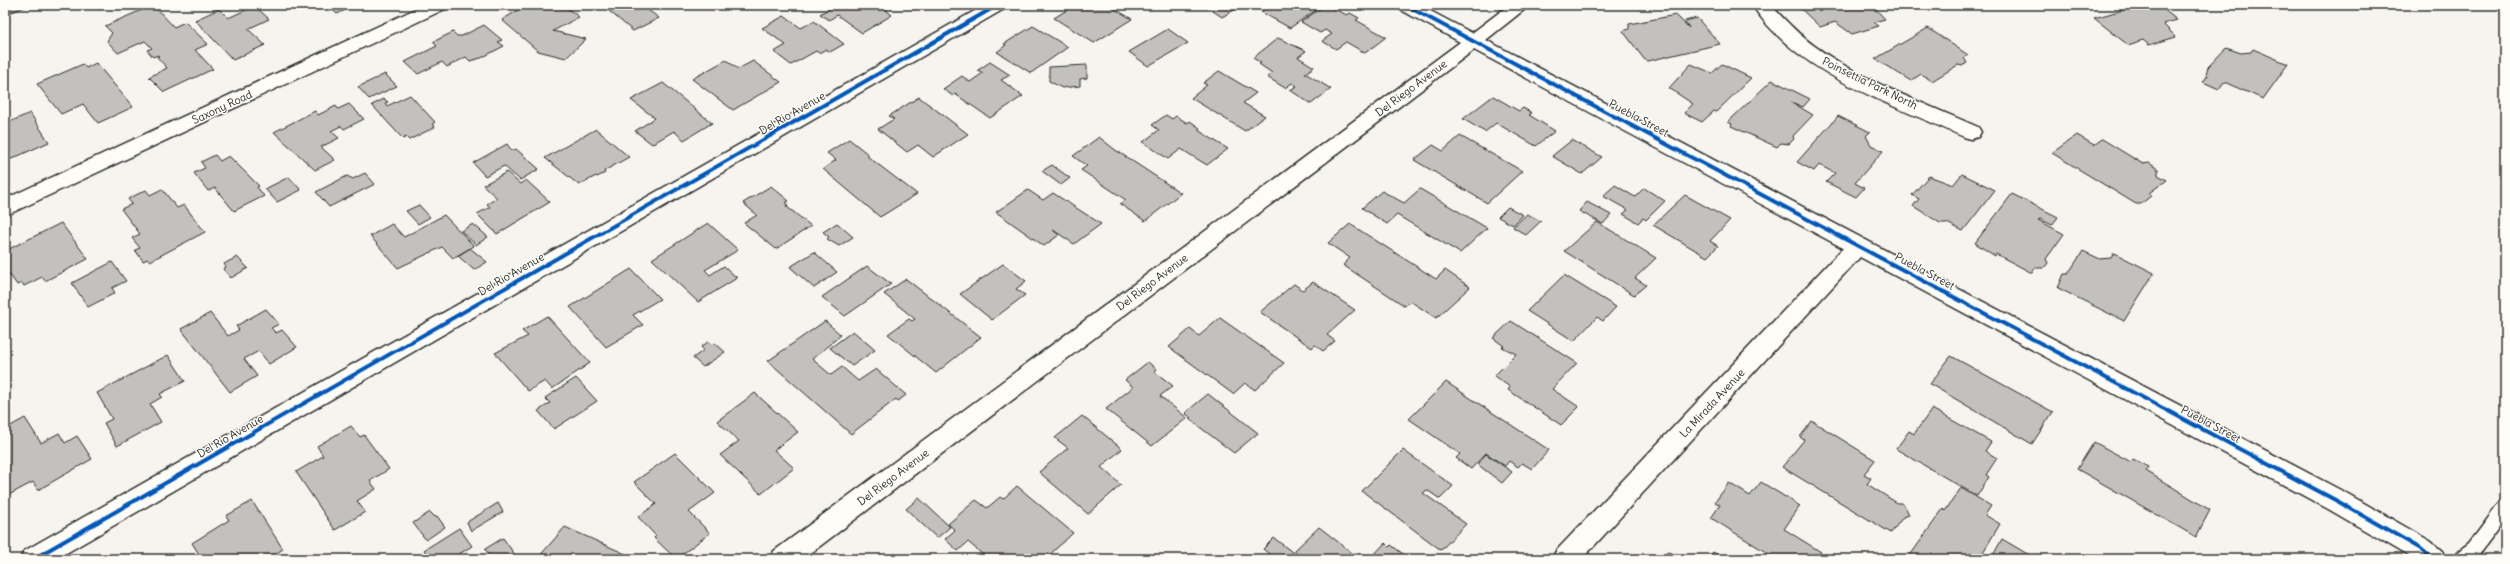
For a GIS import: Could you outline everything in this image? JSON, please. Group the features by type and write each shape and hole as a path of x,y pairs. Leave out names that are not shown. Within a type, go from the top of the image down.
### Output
{"street":[{"name":"Saxony Road","path":"5,208 439,5"},
{"name":"Del Rio Avenue","path":"33,559 998,5"},
{"name":"Puebla Street","path":"1405,5 2339,502 2421,549 2433,559"},
{"name":"Del Riego Avenue","path":"783,559 1521,5"},
{"name":"Poinsettia Park North","path":"1761,5 1786,32 1816,56 1851,76 1971,132"},
{"name":"La Mirada Avenue","path":"1565,559 1858,246"}],"lane":[{"path":"2461,559 2474,549 2505,507"}],"building":[{"path":"5,5 29,5 10,13"},
{"path":"153,5 174,27 185,22 208,44 195,50 213,69 164,92 149,77 167,68 157,57 159,56 158,55 153,57 147,50 152,48 145,41 118,53 107,41 112,33 105,26"},
{"path":"327,5 356,5 337,14"},
{"path":"526,5 563,5 579,17 553,31 586,39 566,58 538,51 502,20"},
{"path":"647,5 644,7 659,18 633,31 603,6"},
{"path":"835,5 892,5 886,10 892,15 862,33 837,15 829,20 820,14"},
{"path":"1075,5 1108,5 1132,19 1094,43 1054,18"},
{"path":"1204,5 1243,5 1222,17"},
{"path":"1271,5 1307,5 1316,10 1290,28 1261,12"},
{"path":"1325,5 1347,15 1350,13 1359,18 1356,20 1386,37 1365,53 1346,42 1336,49 1322,41 1332,34 1325,30 1320,33 1301,22"},
{"path":"1816,5 1872,5 1885,19 1874,22 1879,26 1852,34 1835,22 1820,27 1801,9"},
{"path":"2141,5 2158,5 2177,20 2163,24 2176,37 2149,45 2143,40 2128,45 2094,18"},
{"path":"255,6 269,19 248,29 265,45 233,60 195,20 219,9 228,18"},
{"path":"1676,15 1689,28 1685,21 1697,18 1720,44 1648,61 1644,59 1623,31 1629,29 1629,24"},
{"path":"784,16 801,28 814,21 844,44 830,52 826,49 819,53 816,51 791,65 774,52 786,45 762,28"},
{"path":"484,25 502,40 498,42 504,46 481,58 470,61 466,57 447,67 442,62 418,74 405,62 437,46 433,42 453,32 457,36 462,36"},
{"path":"1033,26 1068,47 1031,73 997,52 1006,45 1004,44"},
{"path":"1928,28 1968,55 1964,58 1967,63 1962,66 1958,65 1932,81 1921,74 1911,81 1875,59"},
{"path":"1168,29 1188,43 1148,66 1129,52"},
{"path":"1278,38 1306,51 1298,57 1314,67 1305,73 1331,89 1311,104 1290,90 1297,86 1292,83 1285,88 1267,77 1272,73 1253,58"},
{"path":"2226,48 2241,53 2251,52 2253,49 2288,64 2263,99 2224,82 2219,89 2203,82 2208,75 2206,74 2208,67"},
{"path":"726,60 738,69 753,61 781,82 733,110 692,79"},
{"path":"990,62 1010,75 1001,80 1023,96 990,118 955,94 953,96 943,89 962,76 970,82 983,73 978,70"},
{"path":"96,63 133,107 98,123 83,104 61,114 37,84 83,64 86,68"},
{"path":"1691,64 1712,73 1722,64 1751,78 1716,112 1714,111 1702,122 1684,113 1693,104 1669,88"},
{"path":"1087,65 1087,78 1080,79 1080,86 1062,88 1049,81 1049,67"},
{"path":"1219,71 1256,93 1243,103 1265,116 1245,131 1191,98 1207,85 1203,83"},
{"path":"385,74 397,86 369,99 358,87"},
{"path":"1772,80 1810,99 1803,107 1791,102 1813,115 1793,136 1794,139 1789,144 1781,143 1777,147 1731,126 1732,124 1728,122"},
{"path":"663,83 712,123 684,140 674,131 652,144 635,131 655,118 631,100"},
{"path":"410,95 435,122 432,124 435,127 409,140 406,137 403,139 372,105 384,99 388,102 385,103 387,106"},
{"path":"1493,96 1519,111 1523,108 1532,113 1529,115 1555,131 1536,146 1496,123 1485,132 1463,119"},
{"path":"919,97 968,134 933,157 918,145 907,152 878,129 894,119 889,116"},
{"path":"349,104 364,119 344,129 341,126 331,131 339,138 321,147 335,160 315,170 274,132 315,111 318,115 336,106 338,109"},
{"path":"30,113 49,142 7,161 5,157 5,124"},
{"path":"1166,115 1172,119 1176,116 1187,123 1190,121 1200,128 1198,130 1228,149 1207,165 1181,149 1168,159 1143,142 1159,130 1152,125"},
{"path":"1838,116 1870,132 1866,136 1871,145 1883,151 1855,183 1864,188 1856,197 1826,182 1835,173 1819,165 1814,171 1797,162"},
{"path":"596,129 629,157 604,171 605,173 579,185 545,158"},
{"path":"2077,135 2094,145 2102,139 2143,164 2149,163 2158,169 2158,175 2167,180 2149,193 2152,195 2141,204 2136,204 2052,153"},
{"path":"1460,136 1522,171 1487,203 1414,160 1433,145 1443,151"},
{"path":"1099,137 1114,149 1181,193 1145,221 1120,204 1126,200 1081,170 1087,166 1073,156"},
{"path":"849,139 869,155 867,156 917,194 880,217 823,169 836,160 827,153"},
{"path":"1572,140 1602,157 1582,174 1552,156"},
{"path":"507,144 512,151 516,149 539,169 520,180 504,166 485,176 473,163"},
{"path":"215,155 220,161 229,156 259,186 257,187 264,196 234,211 215,188 208,191 194,173 205,168 201,162"},
{"path":"1052,165 1070,178 1061,185 1042,171"},
{"path":"507,172 520,184 526,180 550,202 497,234 477,214 490,207 487,204 497,198 483,185"},
{"path":"365,173 375,184 329,207 316,192 347,176 353,179"},
{"path":"1962,174 1995,190 1963,231 1947,223 1940,223 1913,206 1919,199 1912,195 1929,176 1953,185"},
{"path":"289,177 301,190 277,202 265,189"},
{"path":"1615,185 1635,197 1644,188 1665,201 1646,220 1643,218 1638,223 1623,214 1628,210 1603,196"},
{"path":"771,186 789,201 785,203 788,205 786,206 811,226 776,249 744,223 757,215 743,203"},
{"path":"162,189 177,208 184,205 205,232 150,261 148,259 143,261 135,250 140,248 132,238 140,234 121,209 132,204 128,199 146,190 150,195"},
{"path":"1420,189 1487,228 1460,253 1397,215 1387,224 1362,208 1382,191 1404,203"},
{"path":"1028,190 1043,200 1053,193 1101,224 1074,244 1053,230 1059,235 1044,246 996,212"},
{"path":"2012,194 2058,217 2052,225 2040,219 2038,220 2064,234 2046,259 2048,263 2044,268 2035,268 2032,273 1996,254 1995,256 1975,243"},
{"path":"1685,195 1730,220 1710,241 1718,246 1707,257 1653,225"},
{"path":"1587,202 1611,215 1603,224 1579,211"},
{"path":"419,205 430,217 418,224 406,211"},
{"path":"1508,207 1523,215 1513,225 1498,217"},
{"path":"1527,214 1541,221 1526,235 1513,227"},
{"path":"444,215 474,246 453,258 442,247 398,268 370,236 392,224 404,237"},
{"path":"1597,222 1656,258 1635,278 1646,285 1634,295 1564,251"},
{"path":"61,223 88,259 45,281 42,277 24,286 22,283 17,285 5,268 5,251"},
{"path":"708,223 738,250 705,270 710,275 724,266 737,278 698,302 652,259"},
{"path":"837,223 853,237 839,246 827,239 829,237 823,232"},
{"path":"473,224 488,237 476,245 461,231"},
{"path":"1350,224 1436,279 1445,270 1470,287 1436,318 1410,301 1405,306 1343,265 1350,258 1328,243"},
{"path":"470,248 487,262 474,270 458,256"},
{"path":"2083,251 2100,259 2111,258 2114,253 2154,273 2124,321 2058,288 2064,274 2068,274"},
{"path":"814,252 837,272 814,288 790,267"},
{"path":"237,257 248,268 231,278 223,269 226,267 224,264"},
{"path":"112,262 126,281 112,288 115,293 88,307 72,283"},
{"path":"1003,264 1026,281 1016,289 1025,295 992,320 960,294"},
{"path":"867,266 891,284 845,316 822,297"},
{"path":"631,269 660,299 633,315 643,325 606,347 570,307"},
{"path":"1564,275 1616,307 1603,321 1597,317 1574,341 1527,311"},
{"path":"906,279 981,337 936,373 888,334 909,319 912,321 915,319 884,294"},
{"path":"1313,282 1355,310 1327,335 1335,341 1323,351 1315,345 1312,348 1260,312 1294,284 1303,290"},
{"path":"266,309 279,324 271,328 276,333 282,330 297,347 269,364 259,351 244,359 257,376 230,392 181,329 210,313 228,336 239,330 236,326"},
{"path":"547,316 590,363 552,389 545,381 528,391 495,353 528,336 522,331"},
{"path":"1220,318 1284,363 1255,390 1245,383 1233,394 1169,347 1190,329 1199,336"},
{"path":"825,321 841,335 812,359 831,375 842,367 858,381 876,369 906,395 898,401 896,399 851,434 768,361"},
{"path":"1511,321 1577,363 1552,389 1579,407 1561,425 1508,390 1510,387 1494,376 1516,354 1502,347 1504,346 1493,338"},
{"path":"853,331 875,350 852,366 830,348"},
{"path":"708,342 712,345 715,343 725,352 703,367 693,358 704,350 701,347"},
{"path":"168,355 185,381 160,394 162,397 150,404 161,422 117,446 104,423 112,419 97,393"},
{"path":"1951,356 2053,412 2032,444 1930,384"},
{"path":"1148,362 1156,369 1154,371 1173,386 1160,396 1187,418 1152,446 1106,409 1133,387 1125,380"},
{"path":"576,378 597,401 554,429 538,411 550,403 545,398"},
{"path":"1446,382 1549,450 1532,469 1522,463 1518,467 1509,461 1505,466 1486,453 1471,469 1456,458 1460,454 1409,419"},
{"path":"755,393 798,432 774,450 794,468 761,494 720,455 739,441 717,421"},
{"path":"1208,394 1258,433 1234,453 1189,419 1191,418 1185,413"},
{"path":"1932,409 1991,442 1985,451 1997,458 1986,475 1989,477 1977,496 1896,449 1909,431 1914,434"},
{"path":"1082,416 1122,449 1101,467 1121,485 1088,514 1039,472 1068,448 1055,438"},
{"path":"25,418 41,443 59,433 65,443 77,436 92,459 38,490 33,482 5,497 5,429"},
{"path":"1812,421 1875,460 1864,474 1871,478 1867,484 1897,503 1901,503 1905,506 1909,515 1903,517 1891,533 1782,467 1804,440 1800,437"},
{"path":"351,426 360,437 364,435 389,469 370,481 376,489 357,501 365,512 335,530 296,472 323,456 317,446"},
{"path":"2094,442 2131,462 2133,459 2148,467 2146,471 2210,510 2196,537 2077,469"},
{"path":"1403,450 1453,486 1440,499 1427,490 1423,493 1466,524 1441,550 1362,491"},
{"path":"675,453 715,493 689,512 710,533 676,559 654,538 656,536 638,517 656,504 634,482"},
{"path":"1486,454 1512,472 1502,483 1477,464"},
{"path":"1761,482 1800,506 1784,529 1821,552 1816,559 1777,559 1711,518 1720,505 1715,502 1729,483 1750,496"},
{"path":"1017,486 1073,533 1045,559 988,559 968,542 958,551 945,539 955,530 948,524 976,500 987,508 1000,497 1003,499"},
{"path":"1961,488 1991,506 1985,515 2000,524 1979,559 1912,559 1909,557 1943,509 1945,511"},
{"path":"919,498 950,527 937,538 906,509"},
{"path":"252,501 283,549 267,559 202,559 192,543 229,520 226,516"},
{"path":"498,503 503,512 471,531 467,522"},
{"path":"430,512 435,517 437,516 445,527 426,540 413,523"},
{"path":"565,527 630,556 628,559 537,559"},
{"path":"1319,527 1360,559 1303,559 1294,551"},
{"path":"459,528 472,546 451,559 431,559 424,550"},
{"path":"503,538 515,555 509,559 492,559 485,549"},
{"path":"1274,538 1301,559 1275,559 1263,549"},
{"path":"2002,539 2036,559 1991,559"},
{"path":"1385,543 1389,547 1391,545 1410,559 1371,558"},
{"path":"1668,551 1681,559 1662,559"},
{"path":"1713,552 1724,559 1707,559"}],"cycle path":[{"path":"33,559 998,5"},
{"path":"1405,5 2339,502 2421,549 2433,559"}]}
